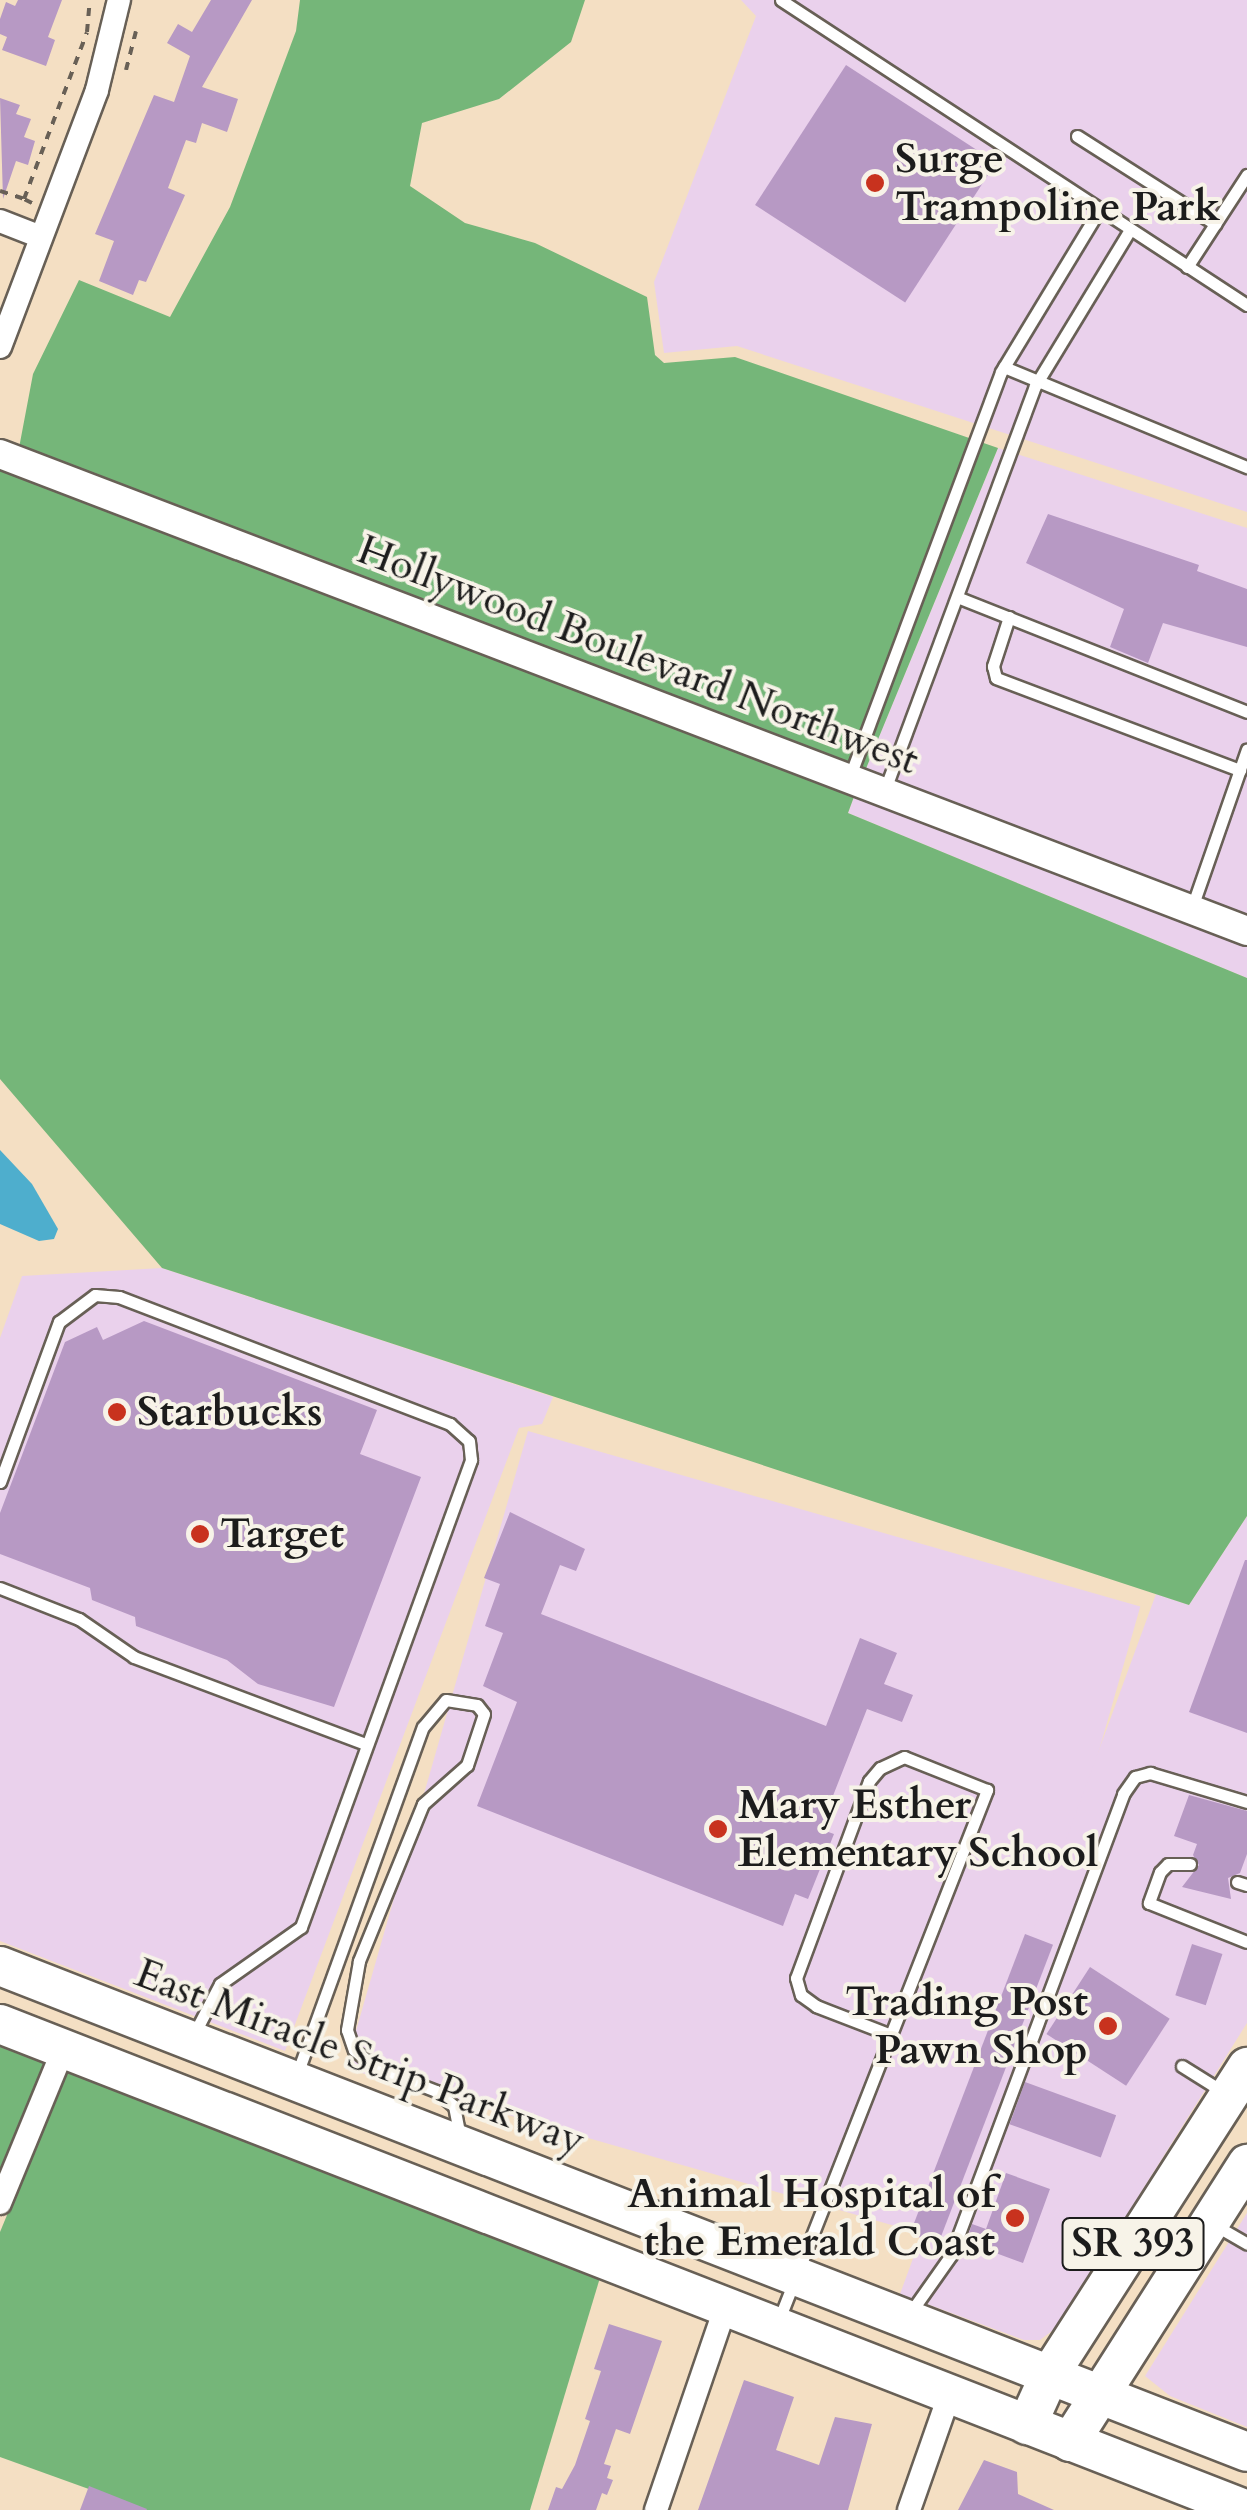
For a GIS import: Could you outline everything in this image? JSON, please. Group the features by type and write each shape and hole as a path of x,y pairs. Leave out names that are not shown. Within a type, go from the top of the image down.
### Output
{"main road":[{"name":"East Miracle Strip Parkway","path":"0,1966 1247,2452"},
{"path":"0,2024 1242,2509"},
{"name":"SR 393","path":"1027,2425 1050,2374 1238,2082"},
{"name":"SR 393","path":"1070,2442 1247,2164"}],"street":[{"path":"0,347 97,90 119,0"},
{"path":"0,221 41,237"},
{"name":"Hollywood Boulevard Northwest","path":"0,454 1247,931"},
{"path":"0,2204 64,2048"},
{"path":"656,2510 726,2306"},
{"path":"909,2510 950,2394"}],"lane":[{"path":"781,0 1247,306"},
{"path":"1077,136 1215,224"},
{"path":"1188,267 1247,175"},
{"path":"849,779 1004,366 1099,210"},
{"path":"884,792 1038,381 1130,230"},
{"path":"1004,366 1247,467"},
{"path":"957,597 1247,712"},
{"path":"1009,617 992,666 996,678 1240,770"},
{"path":"1191,910 1247,749"},
{"path":"0,1482 59,1322 95,1295 119,1297 450,1424 470,1441 471,1460 300,1926 220,1984 191,2040"},
{"path":"0,1588 80,1619 134,1658 365,1744"},
{"path":"295,2080 423,1727 446,1700 477,1705 484,1714 467,1765 423,1804 359,1961 347,2030 354,2050 377,2068 436,2090 454,2106 462,2145"},
{"path":"776,2326 987,1790 904,1757 880,1768 869,1781 796,1978 800,1994 816,2006 890,2035"},
{"path":"906,2318 951,2254 1123,1794 1135,1777 1150,1773 1247,1802"},
{"path":"1190,1864 1168,1864 1160,1872 1149,1903 1247,1942"},
{"path":"1182,2066 1238,2082"},
{"path":"1210,2222 1247,2244"}],"path":[{"path":"24,200 87,32 90,0"},
{"path":"0,191 52,210"}],"shaded area":[{"path":"741,0 1247,0 1247,512 737,346 664,353 654,282 756,16"},
{"path":"998,448 1247,528 1247,918 865,771"},
{"path":"855,794 1247,944 1247,978 848,813"},
{"path":"162,1268 553,1397 542,1424 519,1428 285,2051 0,1941 0,1338 22,1276"},
{"name":"Mary Esther Elementary School","path":"528,1431 1140,1607 958,2244 345,2068"},
{"path":"1247,1516 1247,2023 1056,2328 1040,2340 1024,2340 900,2294 1156,1594 1189,1605"},
{"path":"1247,2213 1247,2427 1170,2396 1145,2376"}],"green space":[{"path":"300,0 585,0 571,42 499,99 422,123 410,186 465,223 535,243 647,297 655,355 664,363 735,357 998,448 865,771 19,448 33,374 79,280 170,317 230,207 296,31"},
{"path":"0,468 855,794 848,813 1247,978 1247,1516 1189,1605 162,1268 0,1079"},
{"path":"0,2043 47,2060 0,2175"},
{"path":"68,2068 602,2271 530,2510 147,2510 0,2457 0,2232"}],"water":[{"path":"0,1150 32,1184 58,1229 54,1239 39,1241 0,1224"}],"building":[{"path":"18,0 62,0 48,37 55,40 46,66 2,50 7,37 0,34 0,19 6,2 15,6"},
{"path":"211,0 252,0 202,87 238,99 227,132 202,123 196,143 186,140 168,188 185,195 146,282 139,280 133,295 99,281 114,241 95,234 154,95 174,102 190,56 167,43 178,24 192,32"},
{"name":"Surge Trampoline Park","path":"846,65 996,162 905,303 755,205"},
{"path":"0,98 20,105 16,114 31,119 24,137 35,141 28,165 16,161 3,199"},
{"path":"1048,514 1199,565 1197,571 1247,589 1247,647 1163,623 1148,663 1110,647 1124,609 1026,563"},
{"name":"Target","path":"144,1321 377,1410 360,1454 421,1477 334,1707 258,1684 227,1660 136,1626 135,1617 92,1600 90,1588 0,1554 0,1513 65,1342 97,1327 103,1340"},
{"path":"510,1512 585,1549 576,1571 560,1565 541,1614 826,1726 860,1638 897,1653 884,1684 913,1695 902,1722 867,1709 820,1829 834,1834 808,1899 795,1894 783,1926 477,1806 517,1702 483,1686 503,1633 485,1626 500,1584 484,1578"},
{"path":"1247,1560 1247,1733 1189,1712"},
{"path":"1189,1795 1247,1811 1247,1854 1240,1873 1228,1878 1231,1899 1182,1887 1199,1865 1193,1855 1197,1844 1174,1836"},
{"path":"1025,1934 1053,1945 938,2244 910,2234"},
{"path":"1192,1944 1222,1954 1206,2005 1175,1995"},
{"name":"Trading Post Pawn Shop","path":"1090,1967 1170,2019 1126,2086 1046,2034"},
{"path":"1025,2082 1116,2115 1101,2157 1010,2124"},
{"name":"Animal Hospital of the Emerald Coast","path":"1006,2173 1050,2189 1023,2263 966,2242 972,2224 986,2229"},
{"path":"609,2324 662,2341 630,2434 616,2429 604,2464 611,2466 607,2478 613,2480 607,2495 602,2493 596,2510 548,2510 556,2487 562,2489 575,2465 590,2421 585,2419 601,2371 594,2369"},
{"path":"744,2380 794,2397 776,2450 819,2465 835,2417 872,2424 848,2510 698,2510"},
{"path":"984,2460 1017,2472 1018,2494 1054,2510 958,2510"},
{"path":"89,2486 147,2509 80,2510"}],"place":[{"name":"Surge Trampoline Park","path":"875,183"},
{"name":"Starbucks","path":"117,1412"},
{"name":"Target","path":"200,1534"},
{"name":"Mary Esther Elementary School","path":"718,1829"},
{"name":"Trading Post Pawn Shop","path":"1108,2026"},
{"name":"Animal Hospital of the Emerald Coast","path":"1015,2218"}]}
